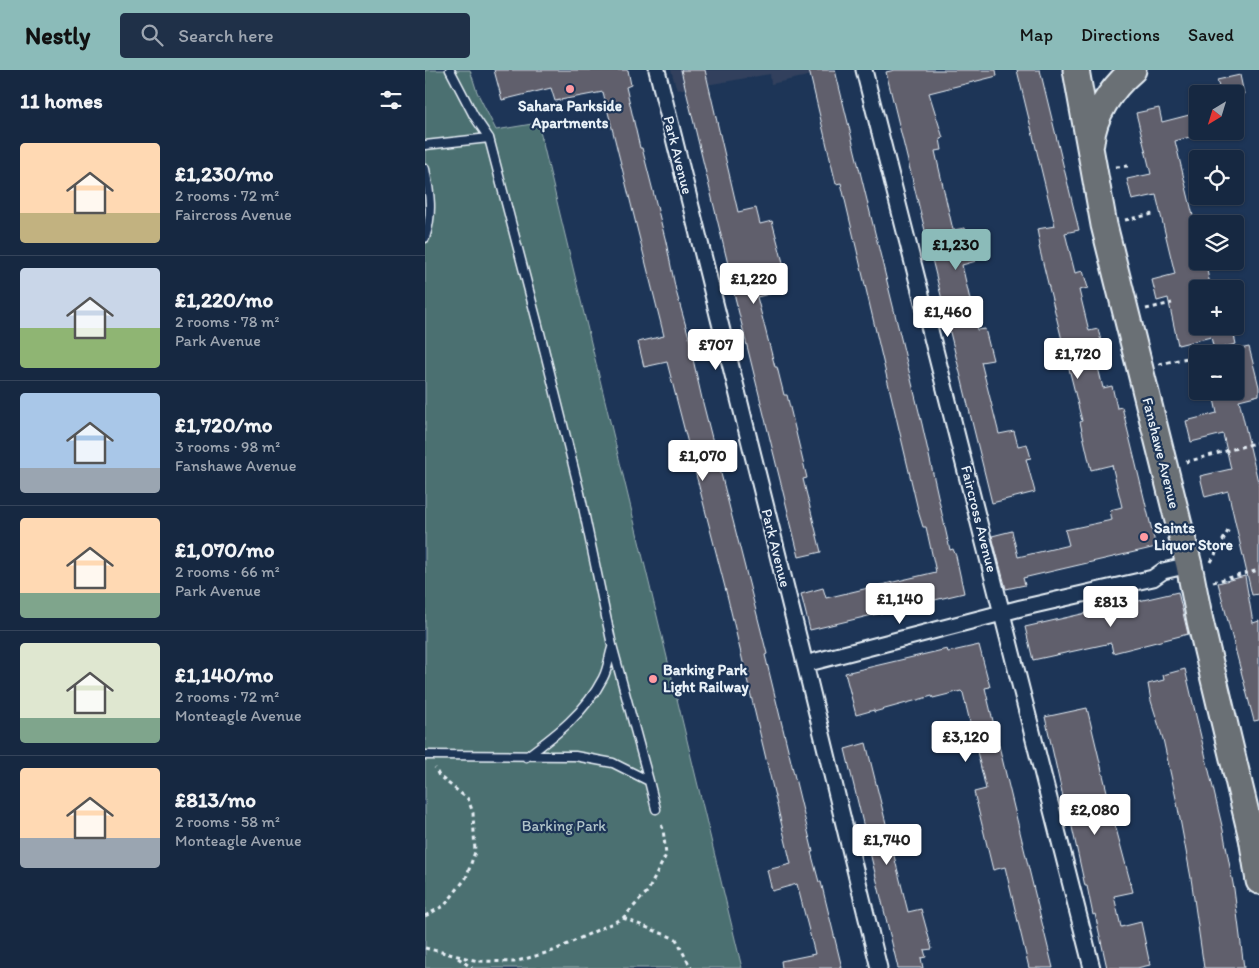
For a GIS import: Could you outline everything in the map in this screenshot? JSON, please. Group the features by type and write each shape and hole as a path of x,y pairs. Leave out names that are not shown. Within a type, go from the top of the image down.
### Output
{"main road":[{"name":"Fanshawe Avenue","path":"1076,70 1104,225 1199,566 1200,621 1252,838 1259,881"},
{"name":"Fanshawe Avenue","path":"1094,173 1091,140 1098,116 1113,92 1133,70"}],"street":[{"name":"Park Avenue","path":"657,70 879,968"},
{"name":"Faircross Avenue","path":"864,70 1092,968"},
{"path":"805,664 1021,608 1153,578 1163,570 1199,566"}],"lane":[{"path":"450,70 474,116 489,138 580,493 612,646 655,809"},
{"path":"425,146 489,138"},
{"path":"425,169 431,198 425,238"},
{"path":"526,756 563,730 589,701 604,676 612,646"},
{"path":"427,755 575,756 613,762 649,781"}],"path":[{"path":"1119,222 1153,214"},
{"path":"1140,310 1172,302"},
{"path":"1154,365 1189,358"},
{"path":"1183,463 1259,442"},
{"path":"1199,566 1229,529"},
{"path":"1210,583 1259,570"},
{"path":"425,916 445,905 466,878 475,852 473,813 468,799 439,776 427,755"},
{"path":"425,948 478,962 514,962 553,951 623,918 648,891 666,855 663,829 655,809"},
{"path":"623,918 675,939 691,968"},
{"path":"455,956 472,968"}],"shaded area":[{"path":"671,70 835,70 771,84 770,74 677,90"}],"green space":[{"name":"Barking Park","path":"425,70 470,70 477,92 496,130 538,123 742,968 425,968"}],"building":[{"path":"494,70 628,70 631,85 626,87 640,148 642,148 666,242 676,291 694,355 692,355 703,403 767,654 765,655 813,852 811,852 819,882 821,882 842,968 782,968 781,961 815,954 797,884 772,891 767,870 791,864 728,599 667,362 644,367 638,342 664,336 603,92 555,101 551,88 502,100"},
{"path":"681,70 705,70 738,212 756,208 760,224 772,221 786,274 782,275 785,290 757,297 775,367 777,367 784,395 787,395 807,478 803,479 821,552 799,557"},
{"path":"809,70 835,70 922,424 950,550 953,549 956,556 964,593 810,630 801,594 823,588 826,598 936,572 926,527 923,527 919,514 841,183 836,184"},
{"path":"895,70 996,70 997,76 929,93 943,138 940,139 942,150 935,151 953,230 965,228 976,261 962,265 977,330 985,329 993,360 981,362 999,434 1014,431 1018,446 1027,444 1031,458 1026,459 1035,492 992,503 886,72"},
{"path":"1017,70 1040,70 1079,230 1065,233 1075,273 1083,271 1088,288 1079,290 1089,331 1098,329 1102,345 1093,347 1103,388 1112,386 1117,408 1122,407 1156,547 1023,578 1025,585 1006,589 992,536 1012,531 1018,557 1069,545 1065,530 1112,520 1110,510 1122,507 1112,465 1091,470 1080,422 1082,421 1039,247 1037,229 1055,226"},
{"path":"1240,75 1242,85 1218,85 1217,80"},
{"path":"1159,108 1162,122 1189,115 1189,137 1175,141 1193,215 1189,215 1189,270 1207,270 1209,280 1189,280 1189,335 1234,335 1236,344 1213,345 1211,337 1178,345 1168,298 1157,301 1152,280 1175,274 1156,195 1132,200 1127,179 1151,174 1136,113"},
{"path":"1249,347 1259,387 1259,395 1244,399 1244,348"},
{"path":"1214,400 1239,400 1259,486 1259,594 1252,595 1228,491 1205,497 1200,476 1231,469 1223,434 1191,442 1186,421 1217,413"},
{"path":"1245,576 1253,623 1259,621 1259,720 1254,721 1218,583"},
{"path":"1178,592 1188,634 1113,653 1111,643 1033,660 1025,627"},
{"path":"979,645 990,687 985,688 1053,968 1029,968 1005,867 993,870 974,792 986,789 963,693 961,691 933,698 932,696 856,715 845,673 947,649 948,652"},
{"path":"1185,669 1223,830 1234,889 1244,968 1204,968 1191,878 1177,803 1163,739 1151,701 1148,684 1164,680 1163,675"},
{"path":"1087,708 1133,892 1114,896 1121,927 1141,922 1150,965 1137,968 1107,968 1095,914 1093,915 1087,886 1085,886 1070,818 1068,819 1045,717"},
{"path":"866,743 908,912 921,909 932,949 924,950 926,957 921,958 923,968 898,968 845,749"}],"place":[{"name":"Sahara Parkside Apartments","path":"570,89"},
{"name":"Saints Liquor Store","path":"1144,537"},
{"name":"Barking Park Light Railway","path":"653,679"}]}
